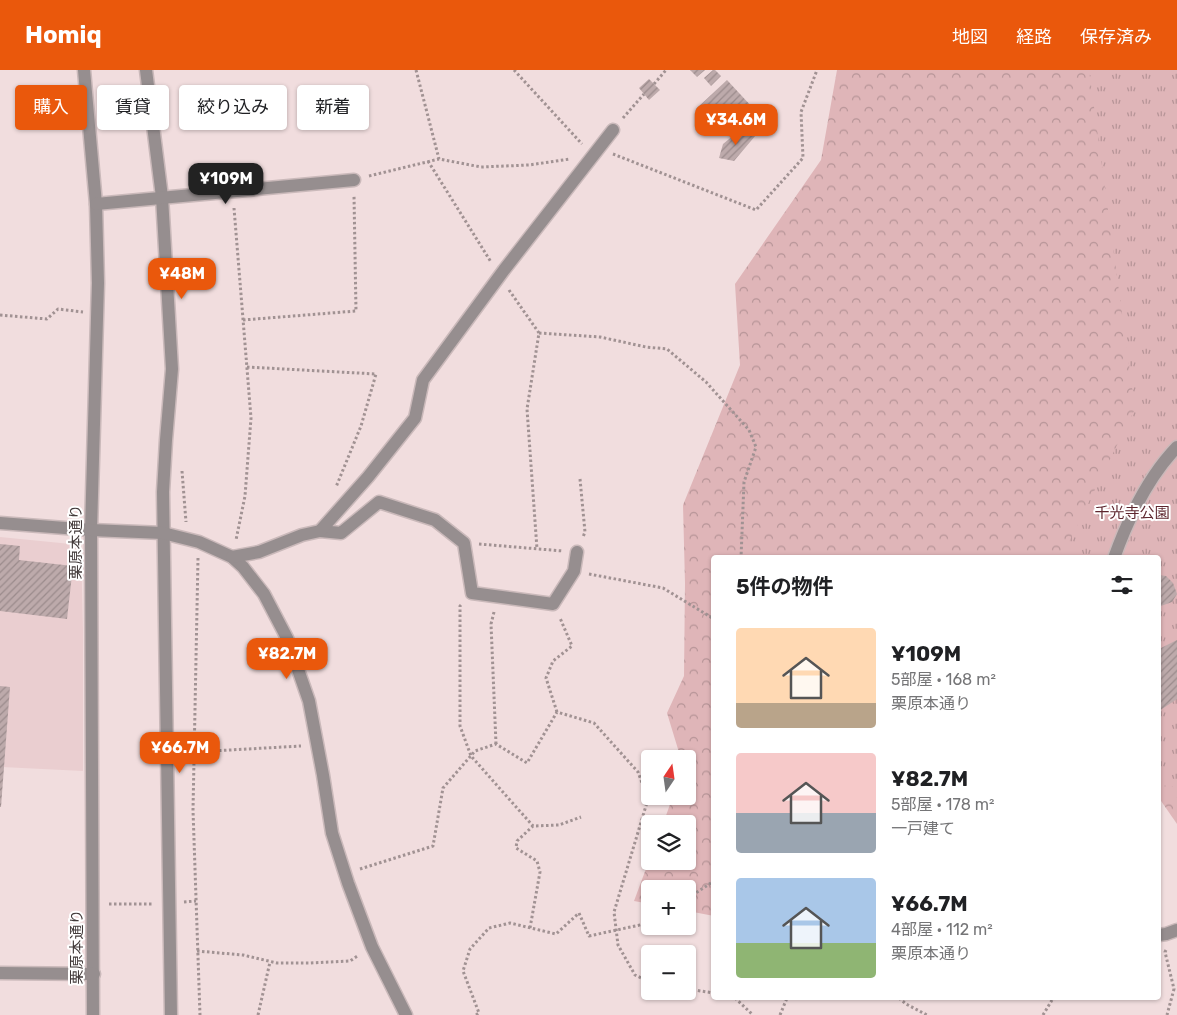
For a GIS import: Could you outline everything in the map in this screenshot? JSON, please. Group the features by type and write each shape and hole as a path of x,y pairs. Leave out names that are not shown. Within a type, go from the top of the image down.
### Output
{"street":[{"name":"栗原本通り","path":"84,70 96,204 98,283 91,530 93,1015"},
{"path":"146,70 162,197 172,369 163,492 171,1015"},
{"path":"320,531 415,418 423,380 612,130"},
{"path":"96,204 354,180"},
{"path":"1115,555 1122,534 1138,502 1164,461 1177,447"},
{"path":"232,557 259,552 302,535 320,531 341,533 379,502 435,520 464,543 472,593 553,604 574,571 577,552"},
{"path":"0,523 163,533 199,542 232,557 244,567 264,594 287,638 309,701 332,833 372,947 406,1015"},
{"path":"1161,934 1177,930"},
{"path":"0,973 94,974"}],"path":[{"path":"416,70 439,159"},
{"path":"514,70 593,155"},
{"path":"654,84 666,70"},
{"path":"243,320 356,311 354,180 428,161 439,159 481,167 529,165 606,152 756,210 803,158 802,112 817,70"},
{"path":"612,130 644,94"},
{"path":"428,161 500,276 539,333 527,408 537,549"},
{"path":"232,191 251,418 245,496 232,557"},
{"path":"0,315 47,319 58,309 97,314"},
{"path":"539,333 600,337 646,347 667,349 706,382 749,430 756,448 744,482 741,555"},
{"path":"247,367 376,374 361,426 335,488"},
{"path":"464,543 577,552 585,532 580,479"},
{"path":"199,542 193,810 200,1015"},
{"path":"574,571 663,588 711,617"},
{"path":"472,593 460,606 460,726 471,756 533,826"},
{"path":"496,744 491,624 498,597"},
{"path":"345,874 433,846 443,788 475,750 496,744 527,762 557,712 546,678 552,661 572,646 553,604"},
{"path":"557,712 594,723 638,772 648,798 614,912 618,945 635,975 641,978"},
{"path":"194,752 317,745"},
{"path":"530,928 540,872 537,861 516,848 517,841 533,826 559,825 581,817"},
{"path":"696,893 711,883"},
{"path":"94,904 169,904 196,901"},
{"path":"478,1014 463,971 470,949 489,928 510,923 556,934 579,913 589,936 641,925"},
{"path":"1167,1015 1174,989 1164,952 1169,946"},
{"path":"197,951 243,955 277,963 310,963 350,961 372,947"},
{"path":"258,1015 270,962"},
{"path":"696,990 711,993"},
{"path":"737,1000 753,1015"},
{"path":"780,1015 785,1000"},
{"path":"901,1000 927,1015"},
{"path":"1043,1015 1052,1000"}],"shaded area":[{"path":"0,537 81,545 83,771 2,767 0,806"}],"green space":[{"path":"837,70 1177,70 1177,336 1064,555 711,555 711,915 696,913 696,880 642,880 646,870 696,870 696,815 666,815 670,805 696,805 696,750 678,750 667,713 684,676 685,583 683,505 740,365 735,284 821,160"},
{"name":"千光寺公園","path":"1089,70 1177,70 1177,787 1161,785 1161,555 1062,555 1135,409"},
{"path":"1177,726 1177,824 1161,801 1161,735"},
{"path":"641,882 641,902 634,901"}],"building":[{"path":"690,70 705,70 697,77"},
{"path":"713,70 721,76 711,86 704,78"},
{"path":"649,79 660,90 649,100 639,88"},
{"path":"727,80 753,108 722,136 696,109"},
{"path":"748,129 756,135 734,161 719,158 723,144 734,135 739,139"},
{"path":"0,544 20,546 19,560 73,566 67,619 0,611"},
{"path":"1161,575 1166,576 1173,583 1177,594 1172,602 1161,606"},
{"path":"1177,640 1177,699 1161,710 1161,648"},
{"path":"0,686 10,687 1,807 0,807"}]}
